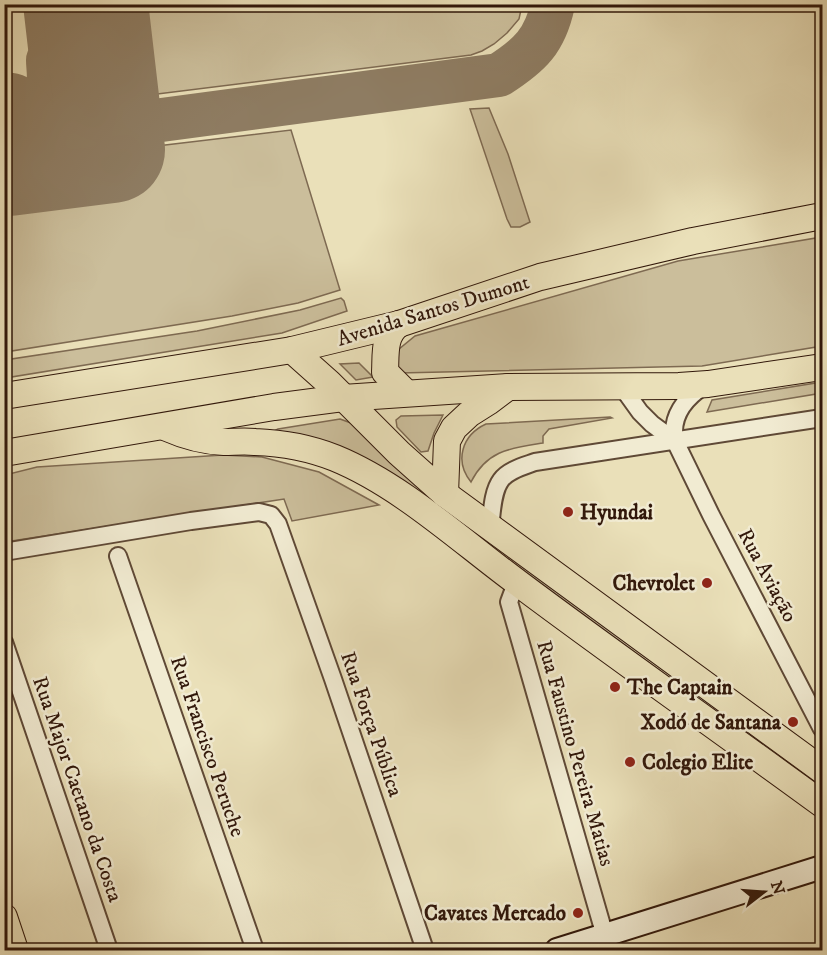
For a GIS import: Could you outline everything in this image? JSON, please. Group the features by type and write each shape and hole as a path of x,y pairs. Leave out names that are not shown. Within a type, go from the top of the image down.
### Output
{"main road":[{"name":"Avenida Santos Dumont","path":"4,396 292,350 399,324 549,275 693,241 822,216"},
{"path":"399,324 387,340 384,372 406,393"},
{"path":"292,350 445,494 822,770"},
{"path":"4,453 274,407 343,398 508,387 679,386 708,384 822,366"},
{"path":"445,494 447,441 454,428 469,414 508,387"},
{"path":"162,426 185,436 222,442 254,441 306,449 334,457 366,473 409,500 516,583 822,804"},
{"path":"557,951 822,867"},
{"path":"4,917 15,951"}],"street":[{"path":"675,441 673,430 678,412 695,391 708,384"},
{"name":"Rua Aviação","path":"622,387 640,412 675,441 822,729"},
{"path":"490,528 494,496 501,479 514,470 535,462 822,418"},
{"name":"Rua Força Pública","path":"4,552 191,521 259,512 272,515 278,524 333,679 425,951"},
{"name":"Rua Francisco Peruche","path":"118,556 255,951"},
{"name":"Rua Faustino Pereira Matias","path":"516,583 509,602 605,936"},
{"name":"Rua Major Caetano da Costa","path":"4,642 109,951"}],"shaded area":[{"path":"95,4 522,5 519,19 507,33 494,44 471,55 125,98 111,91 103,78"},
{"path":"489,108 508,154 530,222 520,227 511,227 507,219 470,109"},
{"path":"291,130 340,290 298,303 232,316 5,352 5,164"},
{"path":"822,237 822,346 702,366 399,373 393,354 415,336 678,261"},
{"path":"341,298 347,311 282,333 5,378 5,360 197,331 300,310"},
{"path":"359,363 373,377 356,380 340,364"},
{"path":"822,382 822,393 707,412 712,400"},
{"path":"443,415 428,451 421,452 397,427 396,420 401,416"},
{"path":"612,418 549,429 543,436 543,443 510,449 492,457 477,471 471,482 463,466 463,449 466,442 471,435 486,424"},
{"path":"340,419 351,423 414,483 822,784 822,790 390,472 274,431"},
{"path":"223,455 262,457 319,472 379,505 292,521 284,499 5,542 5,475 37,467"}],"taxiway":[{"path":"45,4 53,70 65,106 81,121 109,127 499,75 528,54 535,46 546,28 553,4"},
{"path":"4,137 20,130 34,118 39,110 49,81 48,60"}],"runway":[{"path":"4,125 9,163 112,150 95,4"}],"place":[{"name":"Hyundai","path":"568,512"},
{"name":"Chevrolet","path":"707,583"},
{"name":"The Captain","path":"615,687"},
{"name":"Xodó de Santana","path":"793,722"},
{"name":"Colegio Elite","path":"630,762"},
{"name":"Cavates Mercado","path":"578,913"}]}
